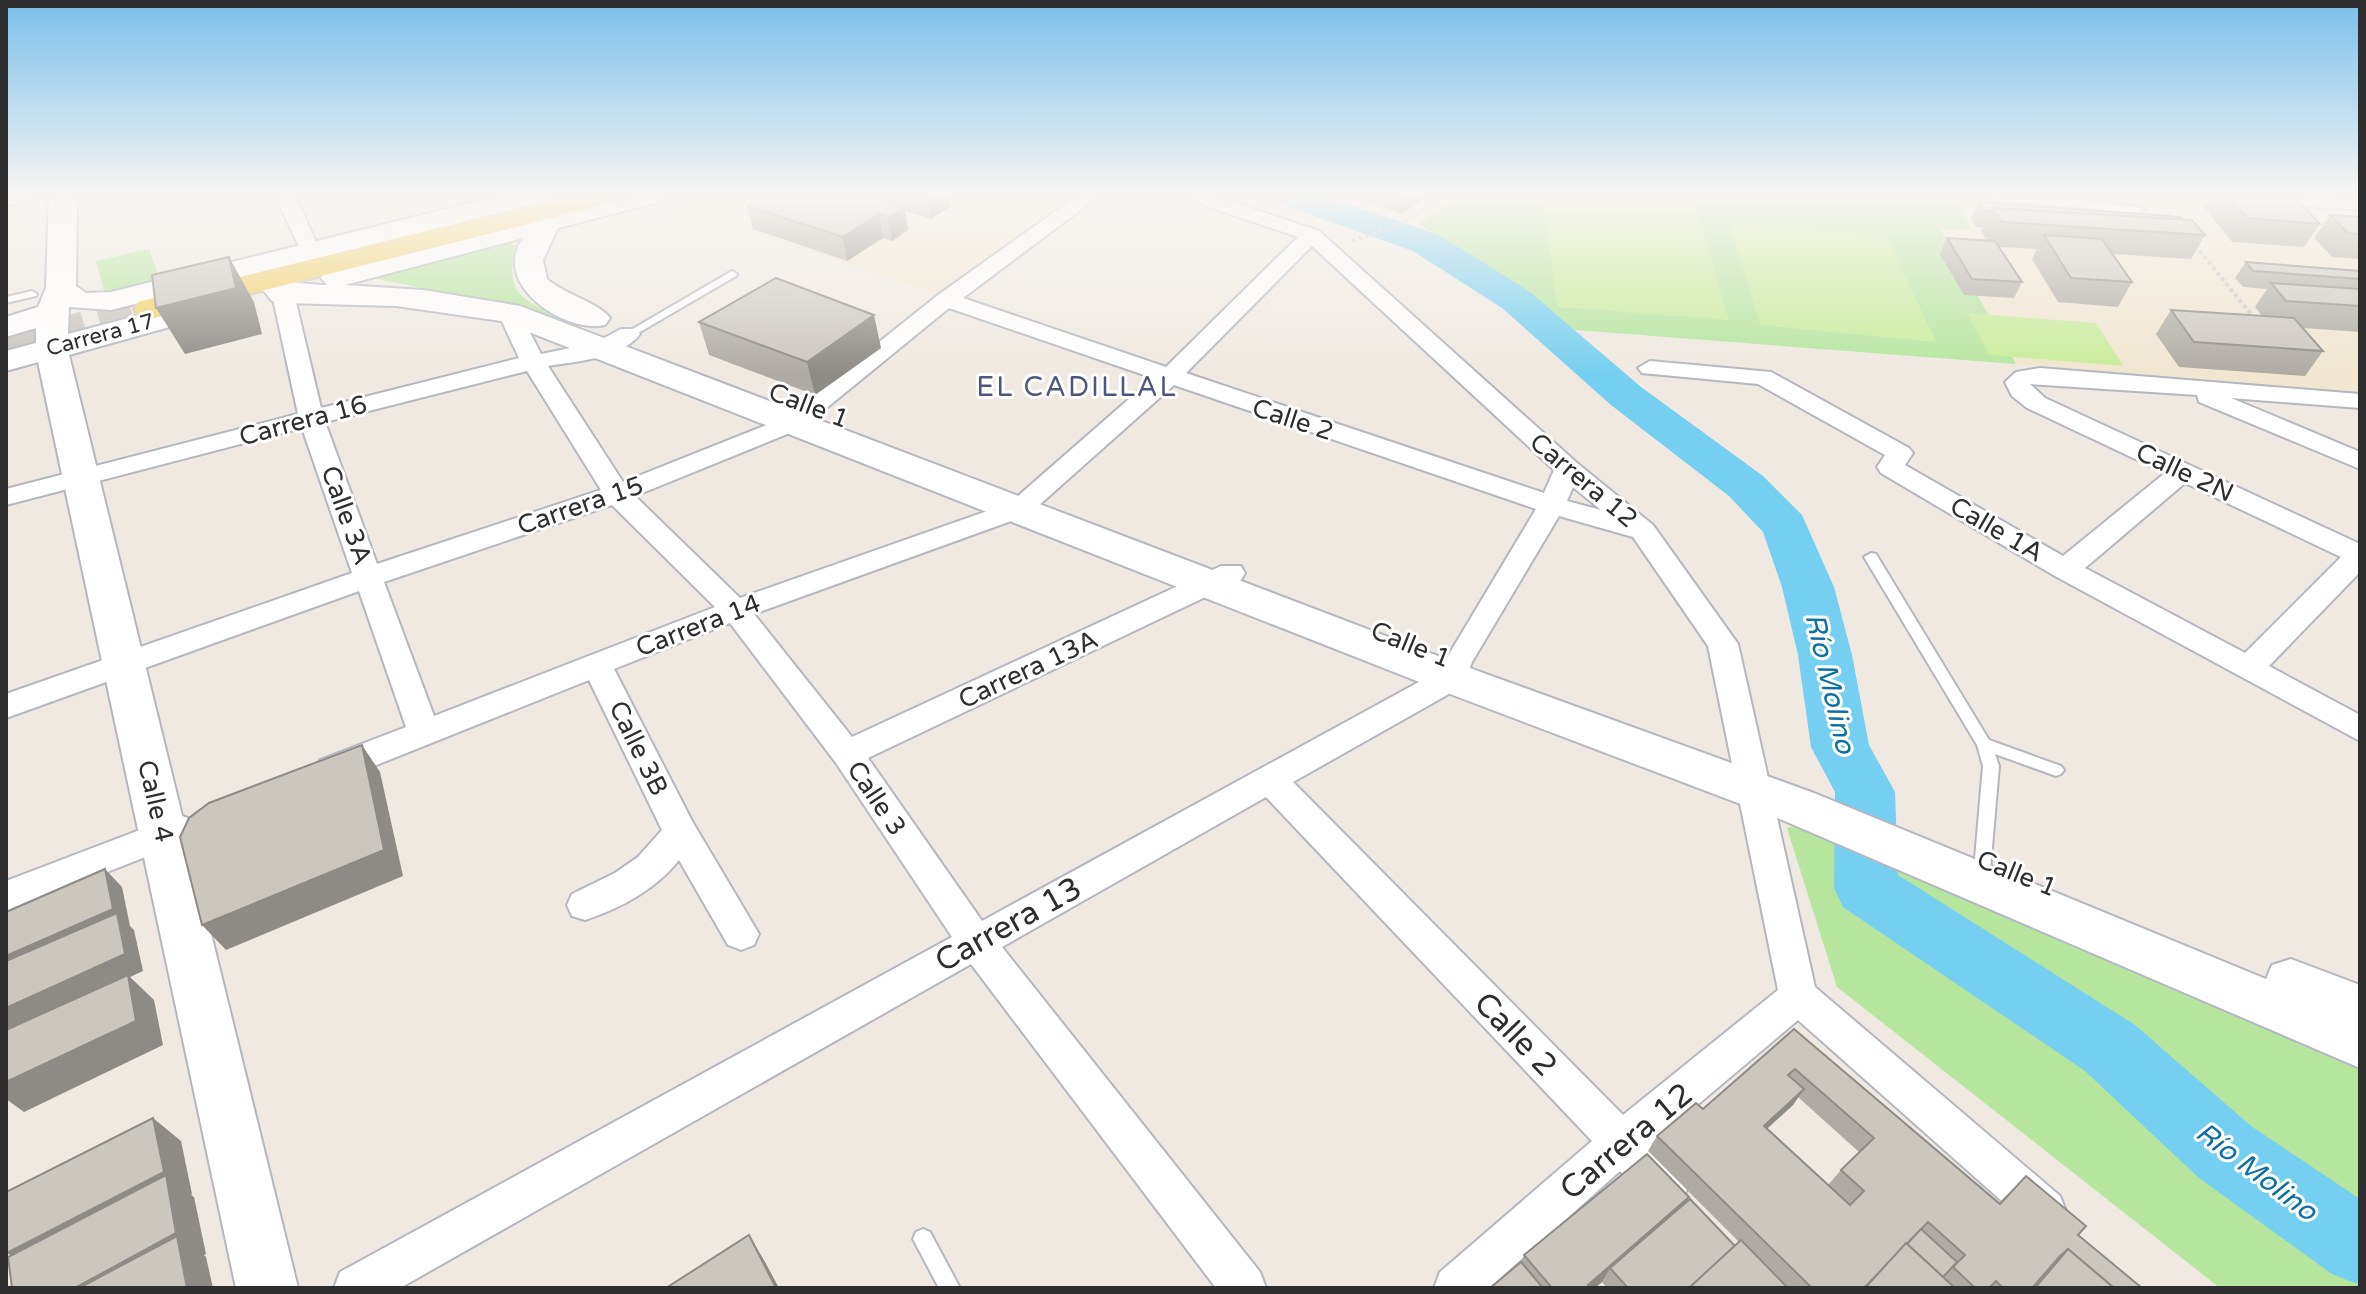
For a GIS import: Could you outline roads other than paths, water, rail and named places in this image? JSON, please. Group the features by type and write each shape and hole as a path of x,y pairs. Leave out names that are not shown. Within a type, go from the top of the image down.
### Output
{"main road":[{"name":"Calle 4","path":"40,253 41,308 267,1288"},
{"name":"Calle 4","path":"41,308 51,253"},
{"path":"6,327 41,308 69,298 85,302 148,305 296,253"},
{"name":"Carrera 17","path":"148,305 323,253"},
{"name":"Carrera 17","path":"148,305 364,253"},
{"name":"Carrera 17","path":"6,361 41,308 148,305 280,292 353,274 405,253"},
{"name":"Calle 1","path":"528,253 528,266 534,284 546,297 616,341"},
{"name":"Calle 1","path":"280,292 410,295 509,313 616,341 1454,670 2360,1010"},
{"name":"Calle 1","path":"1959,862 2360,1043"}],"street":[{"name":"Carrera 15","path":"6,706 369,577 617,494 802,414 1010,253"},
{"name":"Carrera 14","path":"308,778 735,610 1027,502 1169,377 1293,253"},
{"name":"Carrera 12","path":"1332,253 1568,469 1643,531 1723,644 1750,780"},
{"name":"Calle 3A","path":"280,292 311,418 424,733"},
{"name":"Calle 2","path":"946,300 1552,505 1643,531"},
{"name":"Calle 3","path":"509,313 533,362 617,494 735,610 847,754 976,942 1244,1288"},
{"name":"Carrera 16","path":"6,497 616,341"},
{"name":"Calle 1A","path":"1650,368 1763,377 1900,453 1890,467 2065,569 2360,729"},
{"name":"Calle 2N","path":"2184,387 2040,375 2024,377 2017,382 2021,391 2036,403 2360,555"},
{"path":"2184,387 2360,401"},
{"path":"2184,387 2360,461"},
{"name":"Carrera 13","path":"356,1288 1270,780 1454,670 1552,505 1568,469"},
{"path":"2065,569 2184,471"},
{"path":"2247,669 2360,555"},
{"name":"Carrera 13A","path":"847,754 1220,578"},
{"name":"Calle 3B","path":"597,665 680,831 741,934"},
{"name":"Calle 2","path":"1270,780 1686,1210"},
{"path":"1750,780 1798,996 2074,1236"},
{"path":"6,897 207,818"},
{"path":"585,905 613,892 663,859 680,831"},
{"name":"Carrera 12","path":"1456,1288 1621,1143 1798,996"}],"lane":[{"path":"616,341 732,274"},
{"path":"1871,557 1984,744 1991,766 1959,862"},
{"path":"1984,744 2056,770"},
{"path":"923,1239 950,1288"}],"waterway":[{"name":"Río Molino","path":"1442,253 1516,300 1626,396 1746,486 1785,526 1808,587 1825,655 1840,747 1865,792 1866,888 2110,1048 2225,1152 2360,1246"}],"tunnel":[{"path":"6,350 150,309"}],"district":[{"name":"EL CADILLAL","path":"1077,386"}]}
